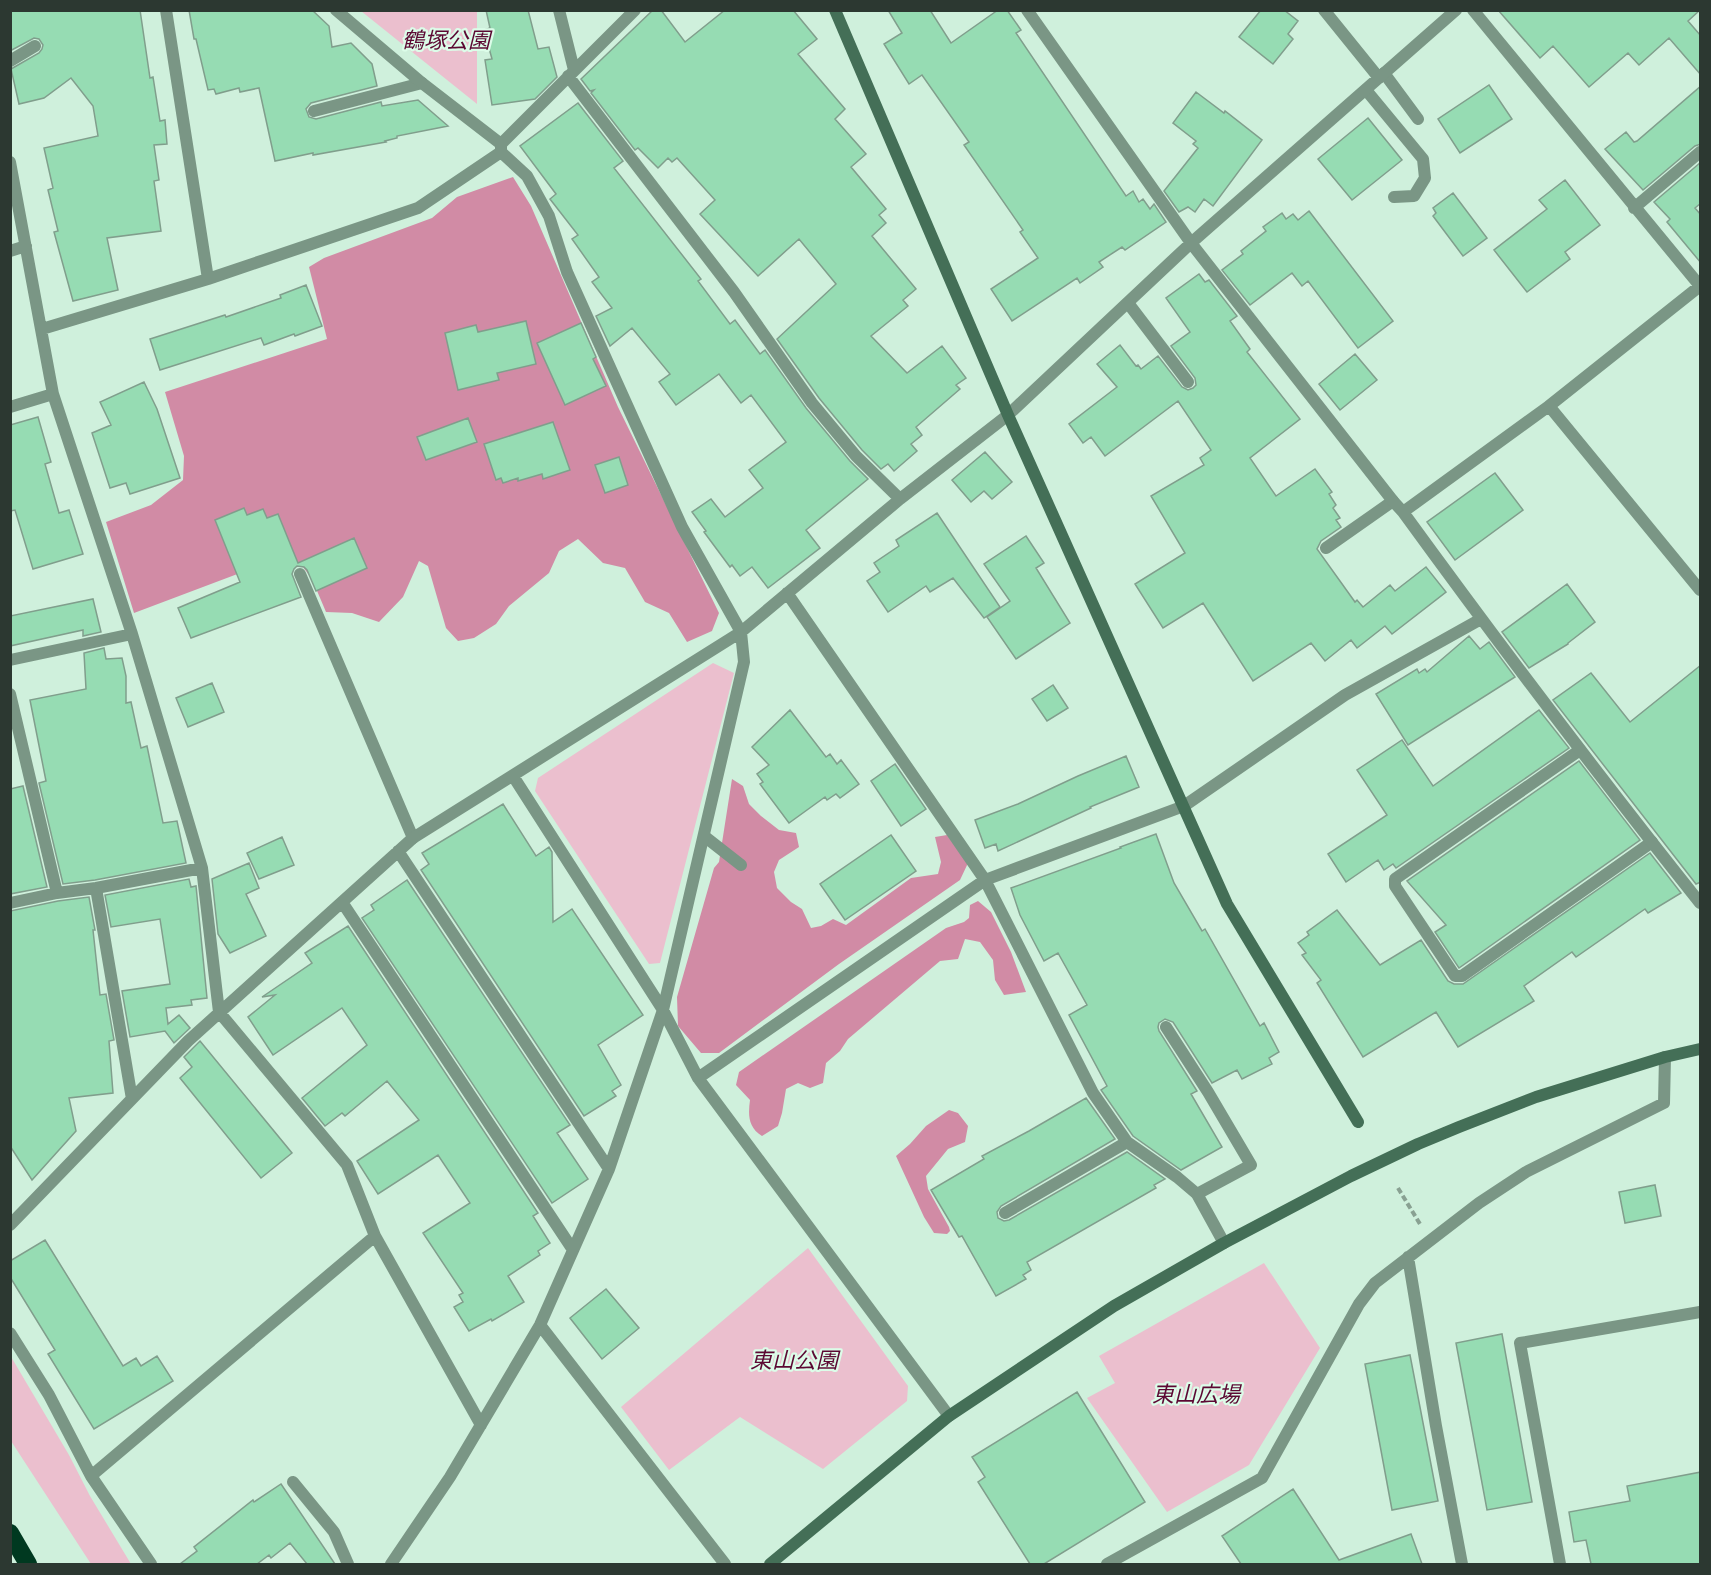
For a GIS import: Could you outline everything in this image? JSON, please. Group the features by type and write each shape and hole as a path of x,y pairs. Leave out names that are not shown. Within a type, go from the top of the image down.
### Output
{"highway":[{"path":"10,1533 28,1564"},
{"path":"10,1553 18,1564"}],"street":[{"path":"165,10 208,279"},
{"path":"336,10 501,148 526,176 549,216 567,272 682,527 741,632 744,662 663,1010 609,1169 540,1325 450,1477 391,1564"},
{"path":"559,10 571,73 734,292 812,404 856,456 900,499"},
{"path":"42,329 208,279 418,208 501,148 571,73 635,10"},
{"path":"835,10 1008,416 1227,904 1359,1122"},
{"path":"1027,10 1191,243 1403,512 1580,750 1701,903"},
{"path":"1324,10 1418,118"},
{"path":"10,1225 188,1041 413,838 741,632 900,499 1008,416 1191,243 1456,10"},
{"path":"1403,512 1549,406 1700,286 1473,10"},
{"path":"10,61 35,46"},
{"path":"314,111 422,83"},
{"path":"1366,90 1423,159 1425,178 1414,196 1394,197"},
{"path":"1634,208 1701,152"},
{"path":"10,162 53,394 132,634 202,868 219,1012 347,1165 375,1236 481,1425"},
{"path":"10,251 26,246"},
{"path":"1128,303 1188,382"},
{"path":"10,407 53,394"},
{"path":"1549,406 1701,590"},
{"path":"1326,548 1393,501"},
{"path":"300,574 413,838"},
{"path":"787,593 985,880 1093,1093 1127,1142 1197,1194 1224,1243"},
{"path":"698,1078 985,880 1184,806 1345,695 1481,619"},
{"path":"10,660 132,634"},
{"path":"10,694 57,893"},
{"path":"1580,750 1395,879 1395,886 1455,976 1462,976 1652,842"},
{"path":"513,776 663,1010 698,1078 949,1416"},
{"path":"705,836 741,865"},
{"path":"398,851 609,1169"},
{"path":"10,903 202,868"},
{"path":"96,888 132,1099"},
{"path":"342,902 573,1250"},
{"path":"1166,1027 1251,1165 1197,1194"},
{"path":"770,1564 949,1416 1114,1306 1224,1243 1351,1176 1418,1144 1536,1097 1665,1057 1701,1049"},
{"path":"1107,1564 1262,1478 1359,1304 1375,1283 1479,1203 1526,1172 1664,1103 1665,1057"},
{"path":"1005,1213 1127,1142"},
{"path":"91,1476 375,1236"},
{"path":"1408,1257 1462,1564"},
{"path":"1560,1564 1520,1343 1701,1312"},
{"path":"540,1325 725,1564"},
{"path":"10,1333 49,1395 91,1476 151,1564"},
{"path":"293,1482 334,1533 348,1564"}],"path":[{"path":"1398,1188 1429,1240"}],"green space":[{"name":"鶴塚公園","path":"361,11 477,11 477,104"},
{"path":"713,663 734,673 660,963 649,964 535,791 538,778"},
{"name":"東山公園","path":"808,1248 908,1386 907,1401 823,1469 740,1417 669,1470 621,1407"},
{"name":"東山広場","path":"1264,1263 1320,1348 1249,1465 1167,1512 1087,1398 1115,1383 1099,1356"},
{"path":"10,1355 131,1564 91,1564 11,1441"}],"shaded area":[{"path":"513,177 531,206 618,407 719,613 712,631 687,642 669,613 645,602 625,568 603,563 578,539 559,551 549,573 509,606 496,624 474,638 458,641 446,628 428,566 419,561 403,597 379,622 352,613 326,612 312,579 300,563 289,566 280,558 134,613 106,522 151,505 183,480 184,456 165,392 327,339 309,267 324,258 432,218 457,197"},
{"path":"732,779 743,786 749,804 761,816 779,830 796,833 799,847 779,860 774,872 777,888 802,909 811,928 821,926 833,919 846,925 911,878 938,874 941,862 935,837 947,835 968,863 960,880 839,964 719,1053 701,1053 678,1026 677,997 714,868 719,862"},
{"path":"978,901 991,912 1011,952 1026,992 1004,995 995,980 993,960 980,942 965,939 958,959 940,961 848,1039 840,1051 826,1063 823,1083 810,1088 798,1083 786,1089 778,1126 762,1136 757,1132 750,1120 750,1100 736,1085 739,1072 946,928 964,922 969,918 970,905"},
{"path":"949,1110 958,1113 968,1126 965,1142 948,1149 926,1176 928,1189 949,1227 950,1231 947,1234 934,1233 924,1217 896,1156 926,1126"}],"building":[{"path":"10,10 140,10 150,78 153,77 160,121 165,120 167,144 154,145 159,180 154,181 161,231 107,238 118,290 73,301 54,232 58,231 48,190 53,188 44,148 98,136 93,106 71,78 44,98 19,104 11,69 39,53 43,45 39,39 34,38 10,51"},
{"path":"189,10 312,10 329,26 332,47 351,43 372,64 377,86 311,103 306,109 309,117 316,119 381,102 382,106 418,100 448,126 397,136 386,142 275,161 259,88 240,92 239,88 216,94 214,89 208,90 196,39 194,39"},
{"path":"486,10 528,10 538,49 549,47 557,77 535,99 492,105 485,60 492,59 484,30 490,28"},
{"path":"653,10 661,10 685,42 725,10 793,10 817,39 798,54 845,109 835,119 866,154 851,167 886,209 879,215 886,223 872,236 916,289 903,300 908,306 871,336 907,373 942,346 966,378 956,385 960,389 916,427 922,435 911,444 917,451 894,471 888,464 881,469 862,450 819,398 777,339 836,284 799,239 758,276 700,214 715,200 677,158 672,162 668,158 658,168 638,148 635,150 591,93 594,90 590,91 581,79"},
{"path":"888,10 930,10 951,43 998,10 1007,10 1021,30 1016,33 1126,196 1133,191 1139,202 1143,199 1150,209 1154,204 1166,222 1125,250 1122,247 1099,262 1103,267 1080,283 1077,278 1012,321 991,289 1038,258 1020,232 1023,230 964,145 969,142 922,75 909,84 884,44 902,33"},
{"path":"1261,10 1284,10 1298,21 1288,34 1293,39 1273,64 1239,37"},
{"path":"1498,10 1700,10 1688,21 1701,36 1701,75 1669,38 1639,65 1628,53 1589,87 1553,46 1540,58"},
{"path":"1489,85 1512,119 1460,153 1438,119"},
{"path":"1701,86 1701,144 1695,146 1643,190 1605,149 1626,132 1634,142 1637,141"},
{"path":"1196,92 1262,140 1213,206 1204,199 1195,212 1188,207 1179,212 1164,191 1198,148 1193,144 1196,141 1173,123"},
{"path":"578,103 623,161 614,168 701,279 698,281 730,324 735,320 760,354 765,350 806,408 868,479 806,530 820,548 768,588 752,567 740,576 732,565 730,567 692,512 711,499 725,517 763,488 749,470 786,442 751,395 741,403 719,374 676,405 659,382 670,374 632,328 610,346 596,316 612,308 592,282 599,277 572,239 578,235 550,199 556,194 520,146"},
{"path":"1368,118 1402,160 1352,200 1318,159"},
{"path":"1701,162 1701,203 1695,208 1701,215 1701,263 1667,222 1670,219 1654,202"},
{"path":"1565,180 1600,225 1565,252 1570,259 1527,292 1494,250 1547,209 1539,200"},
{"path":"1453,193 1487,238 1463,256 1433,216 1436,213 1433,208"},
{"path":"1309,211 1393,321 1358,348 1308,281 1302,286 1292,273 1250,305 1222,270 1243,254 1241,251 1266,231 1263,227 1282,213 1286,219 1293,214 1298,220"},
{"path":"1199,274 1205,282 1209,280 1237,316 1230,321 1250,349 1247,352 1300,419 1250,458 1276,496 1315,469 1332,492 1329,494 1336,505 1333,508 1340,518 1336,520 1341,527 1321,541 1317,549 1355,602 1357,600 1363,607 1390,585 1395,591 1426,567 1446,592 1392,634 1385,626 1357,648 1351,640 1325,661 1311,643 1253,681 1203,603 1163,628 1135,584 1185,553 1151,496 1204,465 1200,458 1211,450 1178,401 1105,456 1091,437 1083,443 1069,424 1117,387 1097,364 1120,345 1141,369 1158,356 1182,387 1188,390 1196,385 1195,378 1171,346 1190,332 1166,298"},
{"path":"306,285 322,326 264,345 261,338 160,370 150,339 281,298 280,295"},
{"path":"526,321 536,364 497,373 499,380 458,390 445,333 476,325 478,332"},
{"path":"581,323 596,357 593,359 606,386 565,405 537,343"},
{"path":"1355,354 1377,380 1340,410 1319,384"},
{"path":"144,382 157,409 180,478 130,494 126,483 110,488 92,433 111,425 100,402"},
{"path":"38,417 51,462 45,464 59,513 69,510 83,554 33,569 15,510 10,511 10,425"},
{"path":"468,418 477,442 426,460 417,437"},
{"path":"553,422 570,470 543,479 542,474 503,483 501,478 496,480 484,444"},
{"path":"985,452 1012,482 992,499 984,491 971,502 952,480"},
{"path":"619,457 628,485 605,493 595,465"},
{"path":"1495,473 1523,510 1455,560 1427,522"},
{"path":"244,508 247,515 263,509 267,518 278,514 298,563 354,538 367,568 316,591 307,570 297,566 292,574 301,597 191,638 178,608 240,582 215,520"},
{"path":"937,513 1000,607 984,618 953,578 930,592 926,586 888,612 867,581 880,572 874,563 899,546 896,540"},
{"path":"1026,536 1044,563 1036,568 1070,623 1016,659 987,617 1010,601 984,564"},
{"path":"1567,584 1595,622 1568,644 1529,668 1502,632"},
{"path":"93,599 101,632 83,636 83,630 10,646 10,616"},
{"path":"1469,636 1480,649 1489,642 1515,677 1408,745 1376,694 1417,669 1419,673 1425,669 1427,672"},
{"path":"104,648 106,659 122,658 126,676 126,703 131,702 141,748 147,746 163,823 177,821 186,863 63,884 39,783 46,781 30,700 86,689 84,653"},
{"path":"1701,665 1701,882 1696,884 1553,700 1591,673 1630,722"},
{"path":"212,683 224,712 188,727 176,698"},
{"path":"1053,685 1068,708 1047,721 1032,699"},
{"path":"790,710 826,757 830,754 837,764 841,760 859,784 840,798 836,794 827,800 825,797 789,823 760,784 763,782 757,774 769,765 752,747"},
{"path":"1539,710 1569,748 1396,868 1393,864 1384,870 1378,860 1346,882 1328,854 1387,815 1357,770 1402,740 1433,786"},
{"path":"1126,756 1139,787 1090,807 998,851 996,844 985,848 975,820 1018,804"},
{"path":"1579,761 1640,840 1459,968 1435,932 1446,925 1407,881"},
{"path":"895,764 926,809 901,826 871,781"},
{"path":"23,786 47,887 10,894 10,789"},
{"path":"503,804 536,856 549,847 552,852 553,922 572,909 643,1015 598,1045 621,1085 612,1091 616,1096 584,1116 421,870 429,864 422,853"},
{"path":"1156,834 1174,883 1202,931 1205,929 1260,1026 1264,1023 1279,1052 1269,1058 1272,1064 1242,1079 1237,1070 1212,1083 1173,1022 1165,1019 1159,1023 1159,1031 1197,1091 1191,1094 1222,1147 1181,1170 1133,1136 1101,1090 1107,1086 1069,1015 1087,1005 1058,953 1044,961 1020,915 1011,888"},
{"path":"891,835 916,871 845,920 820,884"},
{"path":"282,837 294,865 259,879 247,853"},
{"path":"1650,853 1681,893 1648,913 1645,909 1576,957 1572,952 1524,986 1534,1001 1458,1047 1436,1012 1363,1057 1317,983 1321,980 1302,955 1306,953 1298,943 1309,935 1307,932 1337,910 1380,965 1421,940 1448,981 1463,984"},
{"path":"249,863 259,888 246,894 266,936 230,953 218,934 212,879"},
{"path":"189,879 191,887 196,886 207,998 191,1000 192,1005 166,1008 168,1024 179,1015 190,1028 174,1043 165,1031 130,1037 122,991 170,984 160,919 111,927 105,895"},
{"path":"407,880 570,1125 557,1133 588,1179 552,1203 362,918 374,910 371,905"},
{"path":"89,897 95,930 93,930 100,995 106,994 114,1040 109,1041 113,1093 69,1098 76,1131 32,1180 10,1146 10,911"},
{"path":"348,926 538,1213 533,1216 550,1243 538,1251 540,1255 508,1276 524,1302 492,1321 491,1319 469,1331 454,1307 463,1302 459,1295 463,1293 423,1233 470,1203 438,1155 378,1194 357,1161 419,1120 387,1081 345,1116 342,1113 325,1126 302,1098 367,1045 342,1008 273,1055 248,1017 275,995 262,997 312,963 305,953"},
{"path":"200,1041 292,1153 261,1178 180,1078 192,1067 184,1057"},
{"path":"1086,1098 1115,1139 1001,1206 997,1212 998,1218 1004,1221 1009,1220 1127,1152 1165,1179 1154,1185 1156,1188 1027,1262 1031,1270 1023,1275 1026,1279 996,1296 962,1236 959,1237 931,1190 984,1159 982,1156"},
{"path":"1655,1185 1661,1216 1625,1223 1619,1192"},
{"path":"45,1240 123,1366 136,1358 141,1366 157,1356 173,1381 94,1429 48,1354 55,1350 10,1277 10,1261"},
{"path":"606,1289 639,1328 602,1359 570,1318"},
{"path":"1502,1334 1532,1502 1487,1510 1456,1343"},
{"path":"1410,1355 1438,1501 1392,1510 1365,1364"},
{"path":"1077,1392 1145,1502 1044,1564 1030,1564 978,1482 985,1477 972,1457"},
{"path":"1701,1472 1701,1564 1591,1564 1586,1540 1574,1542 1569,1512 1630,1501 1627,1486"},
{"path":"281,1484 335,1564 307,1564 290,1543 271,1558 269,1555 257,1564 180,1564 197,1551 194,1547 253,1500 254,1502"},
{"path":"1293,1489 1339,1560 1411,1534 1422,1564 1241,1564 1222,1536"}]}
